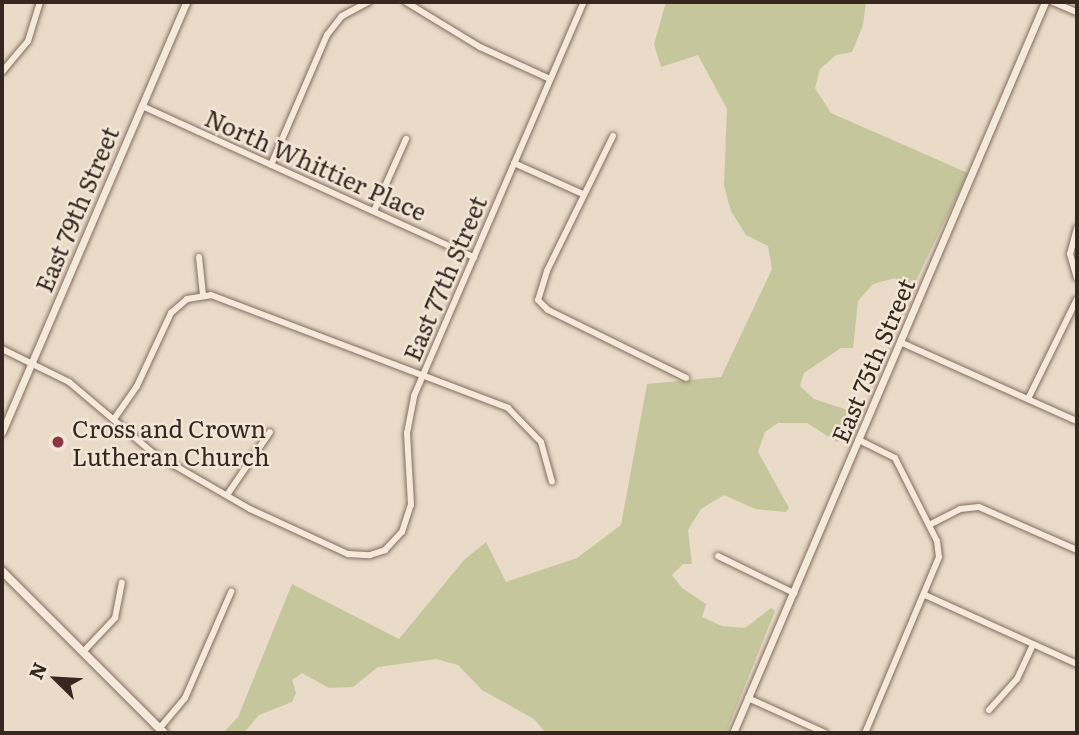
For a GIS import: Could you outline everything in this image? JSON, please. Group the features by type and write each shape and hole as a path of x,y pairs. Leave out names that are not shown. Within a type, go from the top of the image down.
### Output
{"main road":[{"path":"2,571 162,731"}],"street":[{"path":"2,72 28,41 40,2"},
{"name":"East 79th Street","path":"2,432 186,2"},
{"path":"271,164 327,35 342,16 364,2"},
{"path":"406,2 477,46 550,79"},
{"name":"East 77th Street","path":"227,495 342,552 360,556 384,550 406,524 412,493 409,414 584,2"},
{"name":"East 75th Street","path":"733,733 1045,2"},
{"path":"1054,2 1077,12"},
{"name":"North Whittier Place","path":"142,106 474,257"},
{"path":"613,136 547,271 541,306 686,378"},
{"path":"374,211 406,139"},
{"path":"514,163 583,194"},
{"path":"1077,228 1070,254 1077,278"},
{"path":"199,257 203,295"},
{"path":"114,419 137,386 171,313 184,300 203,295 223,298 424,374 518,415 542,444 552,482"},
{"path":"1028,399 1077,299"},
{"path":"900,342 1077,421"},
{"path":"2,349 69,382 163,460 227,495 270,432"},
{"path":"859,440 895,458 929,525 939,557 866,733"},
{"path":"929,525 960,509 979,507 1077,550"},
{"path":"718,556 794,593"},
{"path":"83,652 115,618 122,583"},
{"path":"162,731 185,698 231,592"},
{"path":"925,595 1077,664"},
{"path":"989,710 1016,681 1033,644"},
{"path":"748,698 825,733"}],"green space":[{"path":"666,2 866,2 863,25 852,52 836,55 820,69 815,88 831,113 968,173 909,295 895,278 873,284 858,301 853,348 841,348 804,373 800,386 814,399 848,410 858,423 837,442 807,423 778,423 765,432 758,452 789,508 786,512 755,509 724,495 701,509 688,530 692,564 683,564 672,575 682,588 706,604 702,617 722,626 745,628 771,608 775,611 726,733 546,733 534,719 482,690 458,665 436,659 378,667 353,687 329,688 302,673 292,680 296,693 292,702 259,715 244,733 223,733 238,717 292,584 399,639 464,560 486,542 506,582 577,558 621,525 647,384 721,377 772,269 768,246 746,235 731,211 724,186 727,109 698,55 661,67 654,44"}],"place":[{"name":"Cross and Crown Lutheran Church","path":"58,442"}]}
